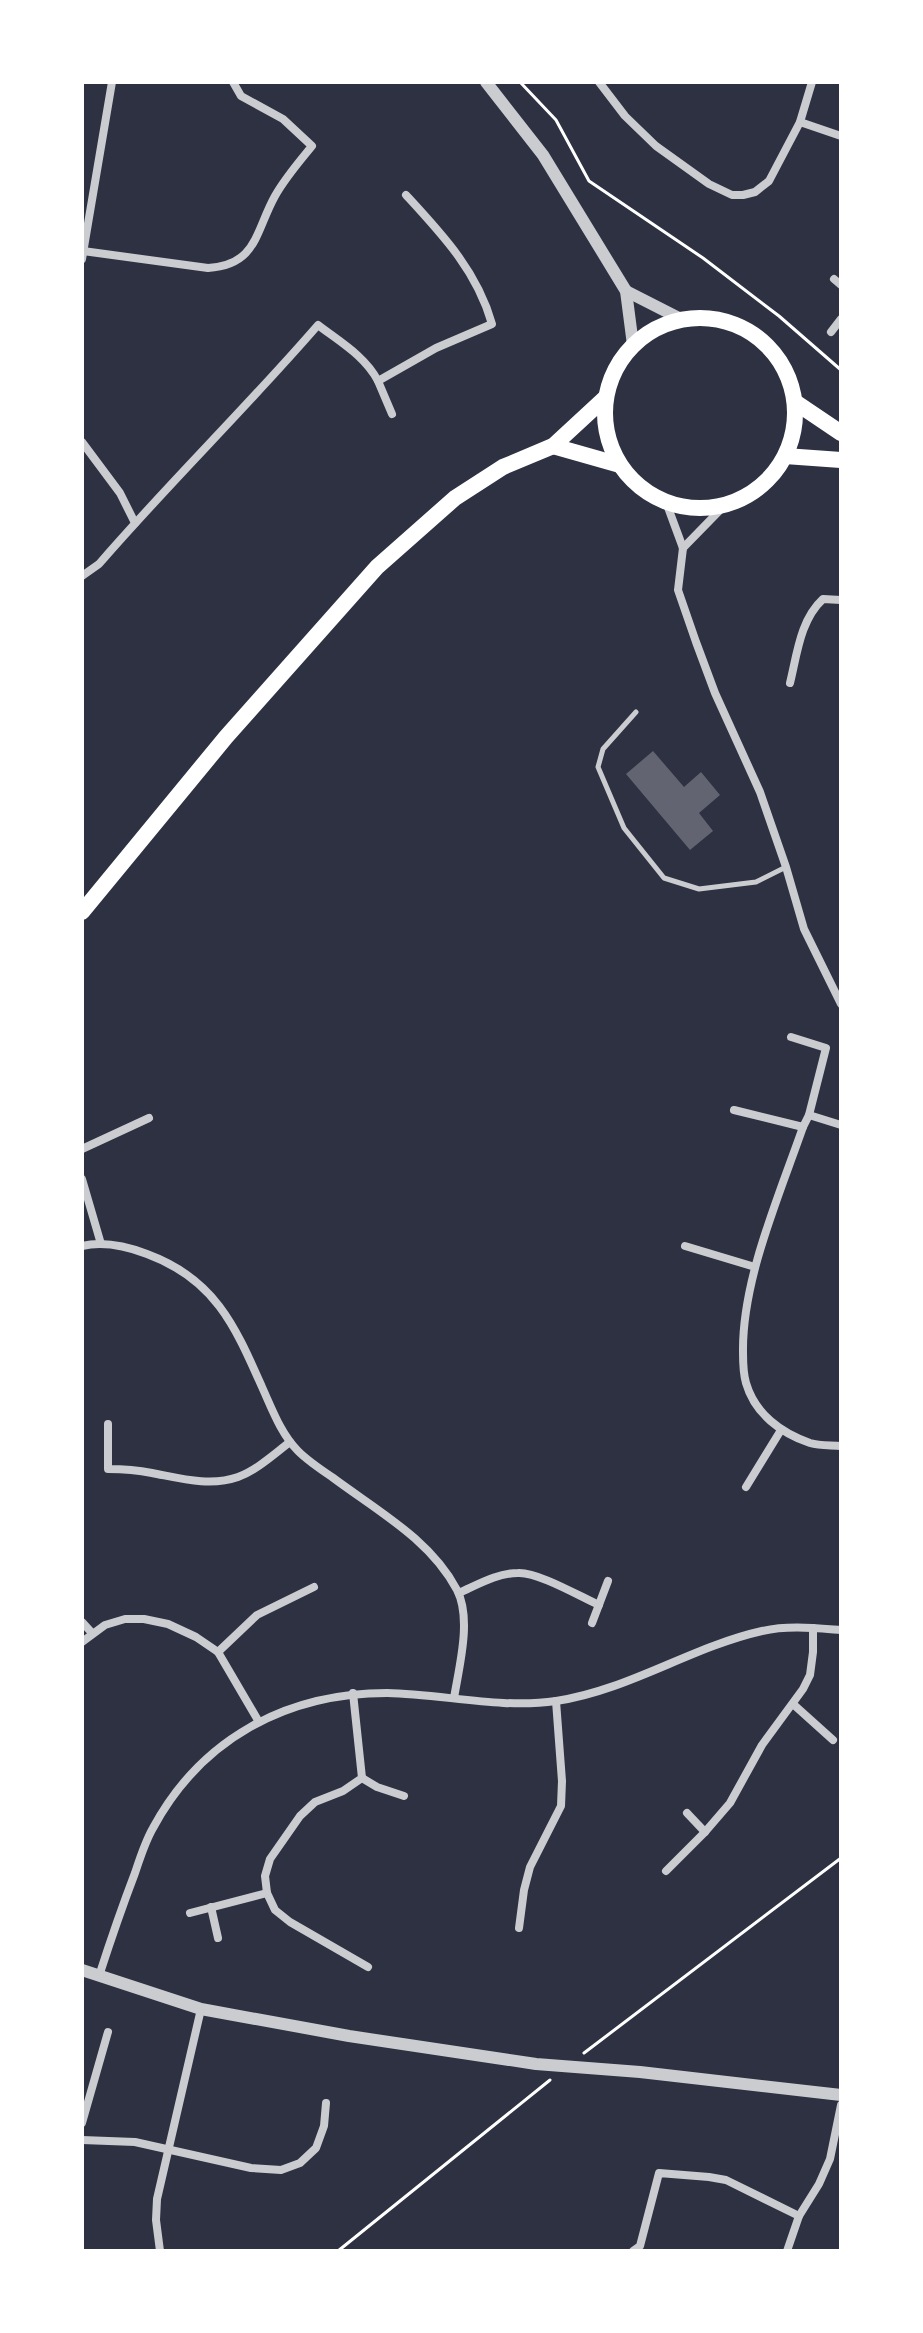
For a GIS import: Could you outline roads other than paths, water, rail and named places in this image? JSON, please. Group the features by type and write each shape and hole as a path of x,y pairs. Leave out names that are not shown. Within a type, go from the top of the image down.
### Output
{"main road":[{"path":"681,319 720,319 755,334 781,361 795,402 795,422 785,456 774,474 755,491 725,505 692,508 666,502 636,484 620,465 606,432 606,397 614,372 633,345 658,327 681,319"},
{"path":"82,912 226,737 377,567 455,498 503,467 553,446 606,397"},
{"path":"795,402 841,433"},
{"path":"553,446 620,465"},
{"path":"785,456 841,460"}],"street":[{"path":"108,83 83,255 208,268 225,267 249,252 275,197 312,146 283,119 241,96 233,82"},
{"path":"486,82 543,155 626,291 633,345"},
{"path":"599,82 625,116 656,146 709,184 732,195 755,192 769,181 800,122 812,82"},
{"path":"800,122 841,136"},
{"path":"378,381 436,348 492,324 484,297 450,242 406,195"},
{"path":"626,291 681,319"},
{"path":"831,332 841,319"},
{"path":"82,576 99,564 318,325 371,368 392,414"},
{"path":"82,442 120,493 135,523"},
{"path":"666,502 683,548 678,590 715,693 760,792 804,929 841,1004"},
{"path":"683,548 725,505"},
{"path":"790,683 801,639 814,607 823,599 841,600"},
{"path":"791,1037 826,1048 809,1115 755,1267 743,1334 743,1371 750,1393 765,1417 781,1430 813,1444 841,1446"},
{"path":"734,1110 803,1127"},
{"path":"809,1115 841,1125"},
{"path":"82,1149 149,1118"},
{"path":"82,1179 101,1244"},
{"path":"82,1246 121,1246 157,1258 200,1283 226,1314 290,1442 300,1453 428,1550 459,1593 464,1633 454,1698"},
{"path":"685,1246 755,1267"},
{"path":"108,1424 108,1469 133,1470 184,1480 211,1481 238,1477 290,1442"},
{"path":"746,1487 781,1430"},
{"path":"459,1593 518,1572 531,1574 599,1605"},
{"path":"592,1623 608,1581"},
{"path":"218,1652 257,1615 314,1587"},
{"path":"82,1642 105,1625 125,1619 168,1624 218,1652 259,1722"},
{"path":"82,1622 92,1633"},
{"path":"666,1871 730,1803 762,1745 793,1704 810,1675 813,1628"},
{"path":"99,1976 151,1831 171,1797 199,1763 259,1722 299,1705 353,1693 402,1693 510,1703 556,1701 618,1685 715,1644 765,1630 841,1630"},
{"path":"353,1693 362,1778"},
{"path":"519,1928 530,1867 561,1806 556,1701"},
{"path":"793,1704 833,1740"},
{"path":"362,1778 404,1796"},
{"path":"362,1778 343,1791 315,1802 300,1816 270,1859 265,1876 267,1893 275,1910 368,1967"},
{"path":"687,1813 705,1832"},
{"path":"190,1913 267,1893"},
{"path":"211,1907 218,1938"},
{"path":"82,1970 201,2009 349,2036 536,2064 640,2072 841,2095"},
{"path":"160,2251 157,2199 201,2009"},
{"path":"82,2123 108,2032"},
{"path":"82,2140 135,2142 251,2168 281,2170 300,2163 316,2148 324,2126 326,2103"},
{"path":"787,2251 799,2216 830,2159 841,2105"},
{"path":"633,2251 640,2246 659,2173 726,2180 799,2216"}],"lane":[{"path":"636,712 603,749 598,767 624,828 664,878 699,889 756,882 786,867"}]}
